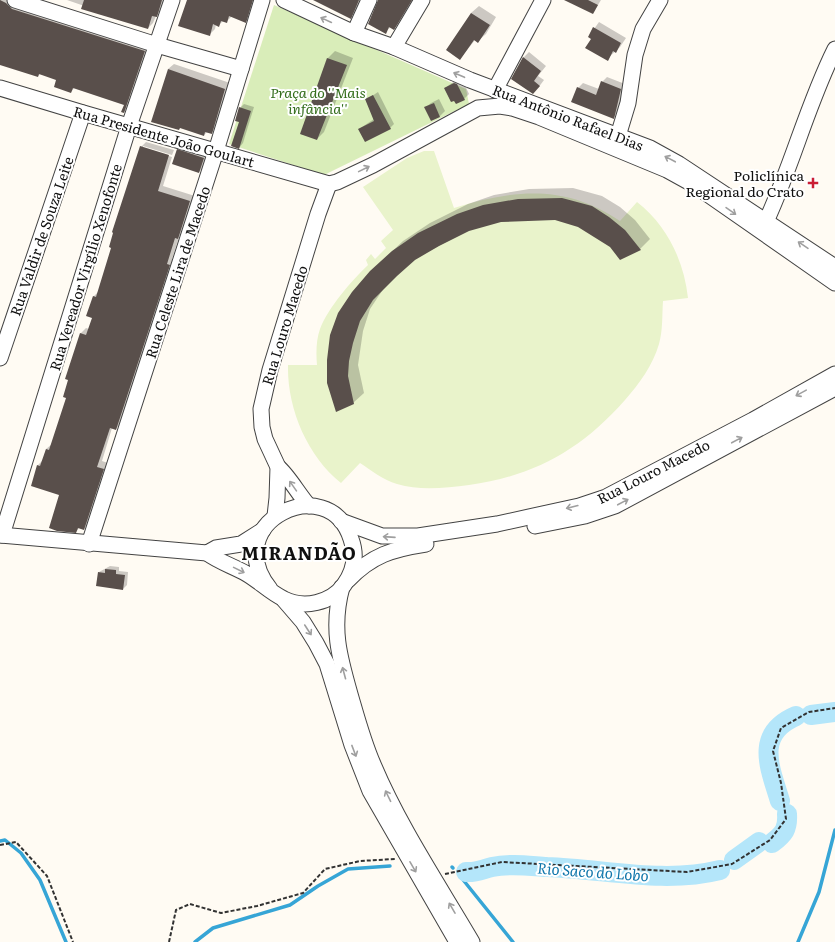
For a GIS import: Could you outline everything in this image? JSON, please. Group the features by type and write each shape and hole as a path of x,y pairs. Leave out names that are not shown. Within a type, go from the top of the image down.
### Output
{"street":[{"path":"15,0 157,45 242,68"},
{"name":"Rua Vereador Virgílio Xenofonte","path":"1,535 129,126 172,0"},
{"name":"Rua Celeste Lira de Macedo","path":"89,544 216,151 262,0"},
{"name":"Rua Antônio Rafael Dias","path":"284,0 354,33 495,90 582,129 667,170 835,267"},
{"path":"354,33 369,0"},
{"path":"394,48 422,0"},
{"path":"495,90 543,0"},
{"path":"618,136 628,102 635,55 643,29 660,0"},
{"path":"764,226 799,141 818,85 835,49"},
{"path":"478,108 485,97 479,84"},
{"name":"Rua Presidente João Goulart","path":"0,88 328,184"},
{"name":"Rua Antônio Rafael Dias","path":"328,184 337,182 373,165 478,108 500,106 512,108 582,129 618,136 650,148 679,164 764,226 835,283"},
{"name":"Rua Valdir de Souza Leite","path":"0,358 83,113"},
{"name":"Rua Louro Macedo","path":"275,516 278,467 262,427 261,409 270,370 328,184"},
{"name":"Rua Louro Macedo","path":"341,521 382,536 418,536 497,524 579,506 606,497 753,420 835,374"},
{"name":"Rua Louro Macedo","path":"345,584 360,567 376,556 394,549 549,524 615,506 835,388"},
{"name":"Rua Louro Macedo","path":"278,467 284,471 295,489 309,506"},
{"path":"206,553 216,548 241,544 263,530 275,516 291,508 309,506 326,510 341,521 350,536 354,549 354,563 345,584 337,612 336,638 358,722 382,785 472,942"},
{"path":"263,530 257,547 256,556 260,574 270,589"},
{"path":"1,535 89,544 206,553 216,560 243,572 284,600 303,622 316,643 333,682 345,726 363,774 381,813 457,942"},
{"path":"284,600 302,604 320,602 328,599 345,584"}],"path":[{"path":"434,876 502,862 688,872 732,864 770,840 786,819 781,783 773,751 781,728 808,712 835,708"},
{"path":"0,845 16,842 47,876 73,942"},
{"path":"169,942 176,910 190,904 221,913 257,906 303,893 326,869 360,861 408,858"}],"green space":[{"name":"Praça do ''Mais infância''","path":"274,5 466,89 469,104 324,175 229,144"},
{"path":"424,151 434,151 454,208 498,197 519,194 539,194 560,196 580,201 600,209 620,221 637,202 648,211 657,222 672,245 683,271 688,298 663,301 662,328 659,344 649,367 640,381 608,418 591,433 555,458 515,475 493,481 433,488 415,488 392,482 377,475 360,463 341,483 318,459 301,430 291,398 288,365 317,365 316,356 320,329 334,303 368,265 366,260 371,254 375,259 386,248 381,241 393,230 363,187 407,158"}],"building":[{"path":"0,0 12,9 145,51 124,113 121,112 124,105 73,88 71,93 54,87 56,80 39,74 38,77 0,65"},
{"path":"84,0 162,0 157,17 152,16 148,29 81,9"},
{"path":"187,0 253,0 246,23 229,16 227,23 221,21 219,27 213,24 210,36 178,26"},
{"path":"313,0 359,0 351,19"},
{"path":"378,0 412,0 394,30 389,27 386,34 368,24"},
{"path":"564,0 588,0 598,5 593,14"},
{"path":"471,13 490,25 478,43 474,40 460,60 446,50"},
{"path":"593,27 621,43 616,53 613,51 608,61 585,48 591,39 588,37"},
{"path":"523,57 541,71 534,81 540,86 533,94 511,79"},
{"path":"327,58 347,65 317,140 300,134"},
{"path":"168,69 225,89 212,134 205,132 204,136 180,128 179,130 151,122"},
{"path":"601,81 621,89 614,119 571,102 577,87 596,95"},
{"path":"454,83 457,84 465,100 456,104 454,101 451,102 444,88"},
{"path":"373,95 391,129 365,142 358,129 374,121 365,99"},
{"path":"434,103 440,117 431,121 424,107"},
{"path":"239,107 251,111 239,149 231,146 239,122 235,121"},
{"path":"140,146 169,155 158,191 190,201 178,239 175,238 167,264 170,265 116,430 110,428 97,467 104,469 84,530 78,528 76,533 57,531 49,528 59,495 31,486 37,465 40,466 46,449 49,450 66,398 63,397 68,380 65,379 80,333 86,335 92,318 86,316 93,296 96,297 111,248 109,247 112,232"},
{"path":"177,149 204,158 199,173 172,164"},
{"path":"562,198 592,206 609,217 625,230 641,250 620,260 610,247 578,227 555,220 501,222 469,231 439,246 415,260 373,300 360,321 349,361 348,376 354,404 336,412 327,383 327,360 330,335 338,313 352,292 370,271 392,251 418,233 457,214 483,205 518,199"},
{"path":"105,569 116,570 116,574 125,575 123,590 96,586 98,572 105,573"}],"waterway":[{"name":"Rio Saco do Lobo","path":"811,715 835,712"},
{"name":"Rio Saco do Lobo","path":"780,801 772,776 768,753 770,742 774,732 783,723 796,716"},
{"name":"Rio Saco do Lobo","path":"772,843 780,837 784,831 787,824 787,814"},
{"path":"798,942 819,892 835,830"},
{"name":"Rio Saco do Lobo","path":"0,841 5,840 21,853 40,880 66,942"},
{"name":"Rio Saco do Lobo","path":"734,860 759,842"},
{"name":"Rio Saco do Lobo","path":"466,872 513,865 569,868 656,876 678,876 720,870"},
{"name":"Rio Saco do Lobo","path":"195,942 213,928 290,905 318,886 348,869 390,866"},
{"path":"460,876 513,942"}],"place":[{"name":"Policlínica Regional do Crato","path":"813,183"}],"district":[{"name":"MIRANDÃO","path":"299,552"}]}
